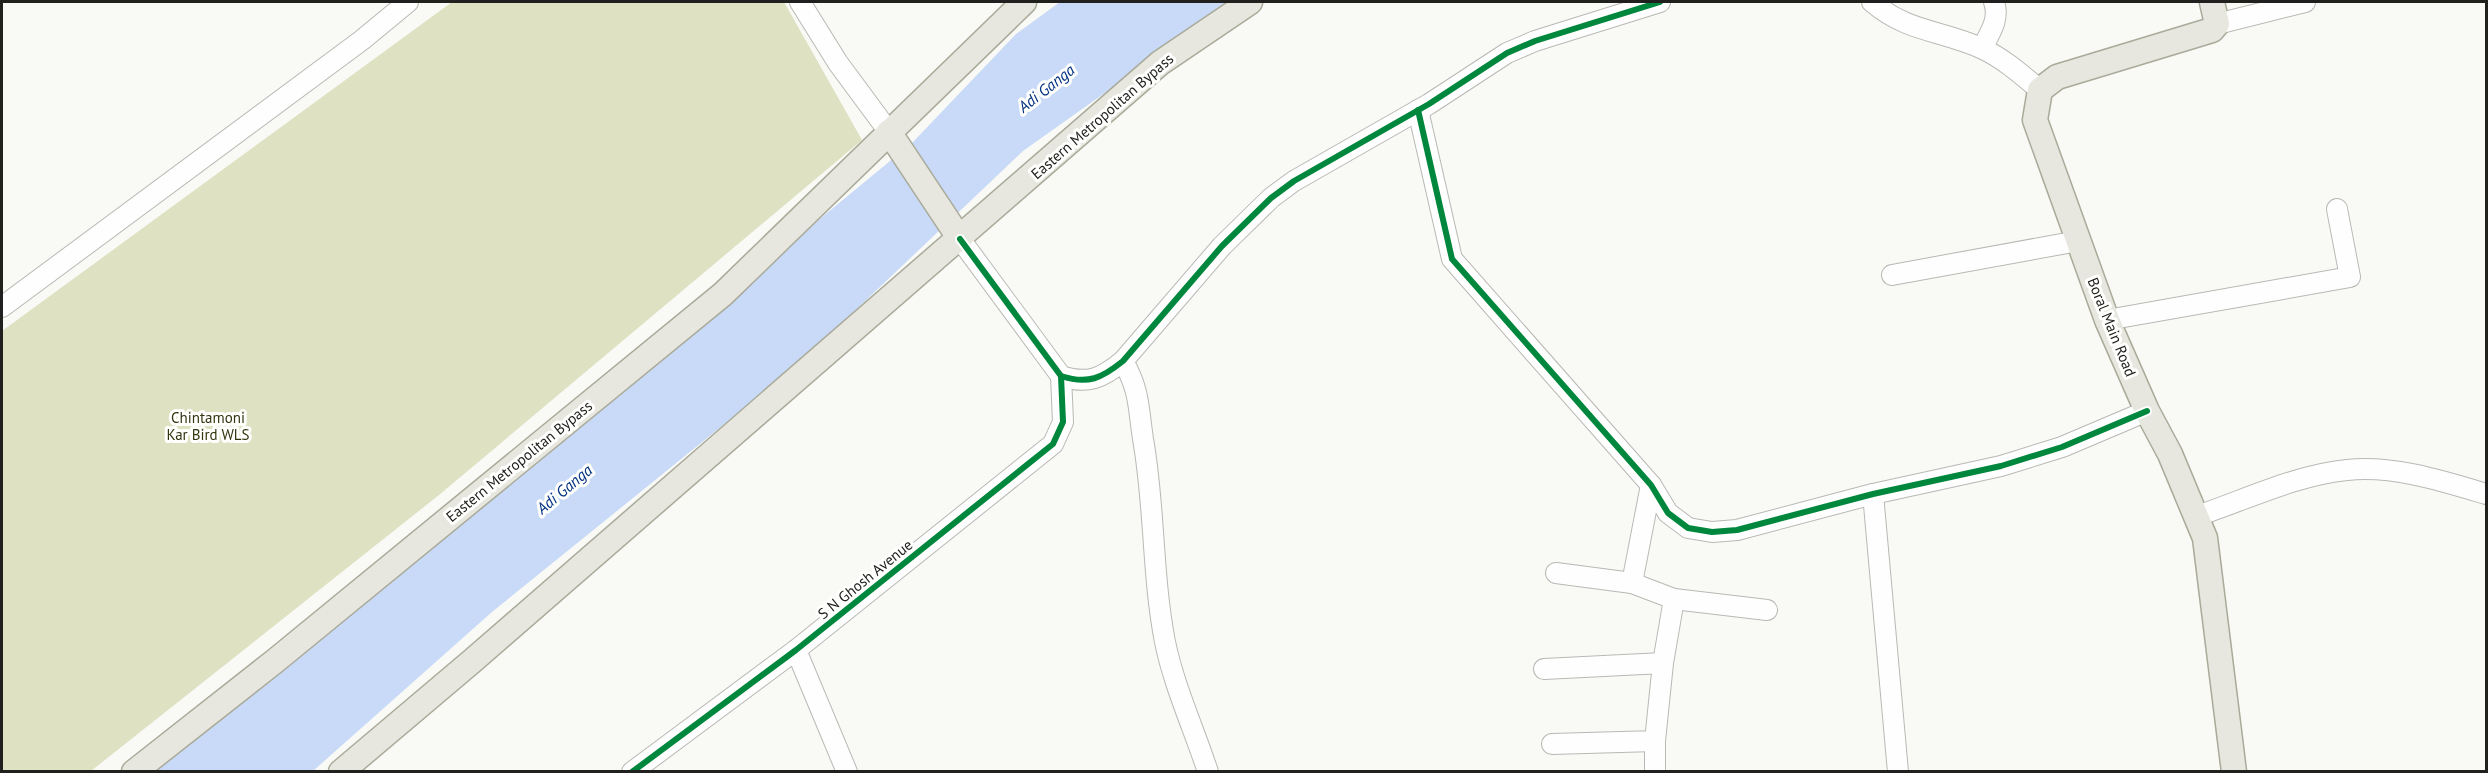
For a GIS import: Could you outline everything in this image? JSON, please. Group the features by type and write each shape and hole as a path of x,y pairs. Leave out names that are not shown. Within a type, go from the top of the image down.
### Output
{"main road":[{"name":"Eastern Metropolitan Bypass","path":"134,771 275,661 723,294 1024,2"},
{"name":"Eastern Metropolitan Bypass","path":"341,771 471,662 1160,63 1250,2"},
{"path":"2040,90 2056,77 2212,30 2215,13"},
{"name":"Boral Main Road","path":"2040,90 2035,120 2107,320 2197,516 2210,564 2234,771"},
{"path":"889,132 960,239"}],"street":[{"path":"2,307 362,40 408,2"},
{"path":"800,2 838,63 889,132"},
{"path":"960,239 1061,376 1077,381 1089,381 1106,374 1123,361 1222,246 1271,198 1316,167 1418,110 1507,53 1535,41 1660,2"},
{"path":"1872,2 1899,22 1982,48 2004,60 2040,90"},
{"path":"1982,48 1994,27 1996,16 1994,2"},
{"path":"2215,13 2306,2"},
{"path":"1418,110 1452,259 1651,485 1668,513 1688,528 1712,532 1737,530 1873,494 2001,466 2062,447 2147,411"},
{"path":"2107,320 2350,277 2337,209"},
{"path":"1892,275 2078,240"},
{"path":"1123,361 1135,382 1150,472 1151,524 1165,642 1208,771"},
{"name":"S N Ghosh Avenue","path":"632,771 796,650 1053,444 1063,422 1061,376"},
{"path":"2197,516 2323,474 2349,470 2379,470 2431,479 2487,494"},
{"path":"1632,583 1651,485"},
{"path":"1873,494 1899,771"},
{"path":"1556,573 1632,583 1674,599 1767,610"},
{"path":"1655,771 1655,741 1663,663 1674,599"},
{"path":"796,650 847,771"},
{"path":"1544,669 1663,663"},
{"path":"1552,744 1655,741"}],"green space":[{"name":"Chintamoni Kar Bird WLS","path":"452,2 784,2 862,140 439,495 91,771 2,771 2,331"}],"water":[{"name":"Adi Ganga","path":"1060,2 1233,2 1023,151 800,363 492,612 313,771 150,772 913,142 1016,34"}],"cycle path":[{"path":"960,239 1061,376 1079,380 1101,376 1123,361 1222,246 1271,198 1294,181 1429,104 1507,53 1535,41 1660,2"},
{"path":"1418,110 1452,259 1651,485 1668,513 1688,528 1712,532 1737,530 1873,494 2001,466 2062,447 2147,411"},
{"path":"632,772 796,650 1053,444 1063,422 1061,376"}]}
